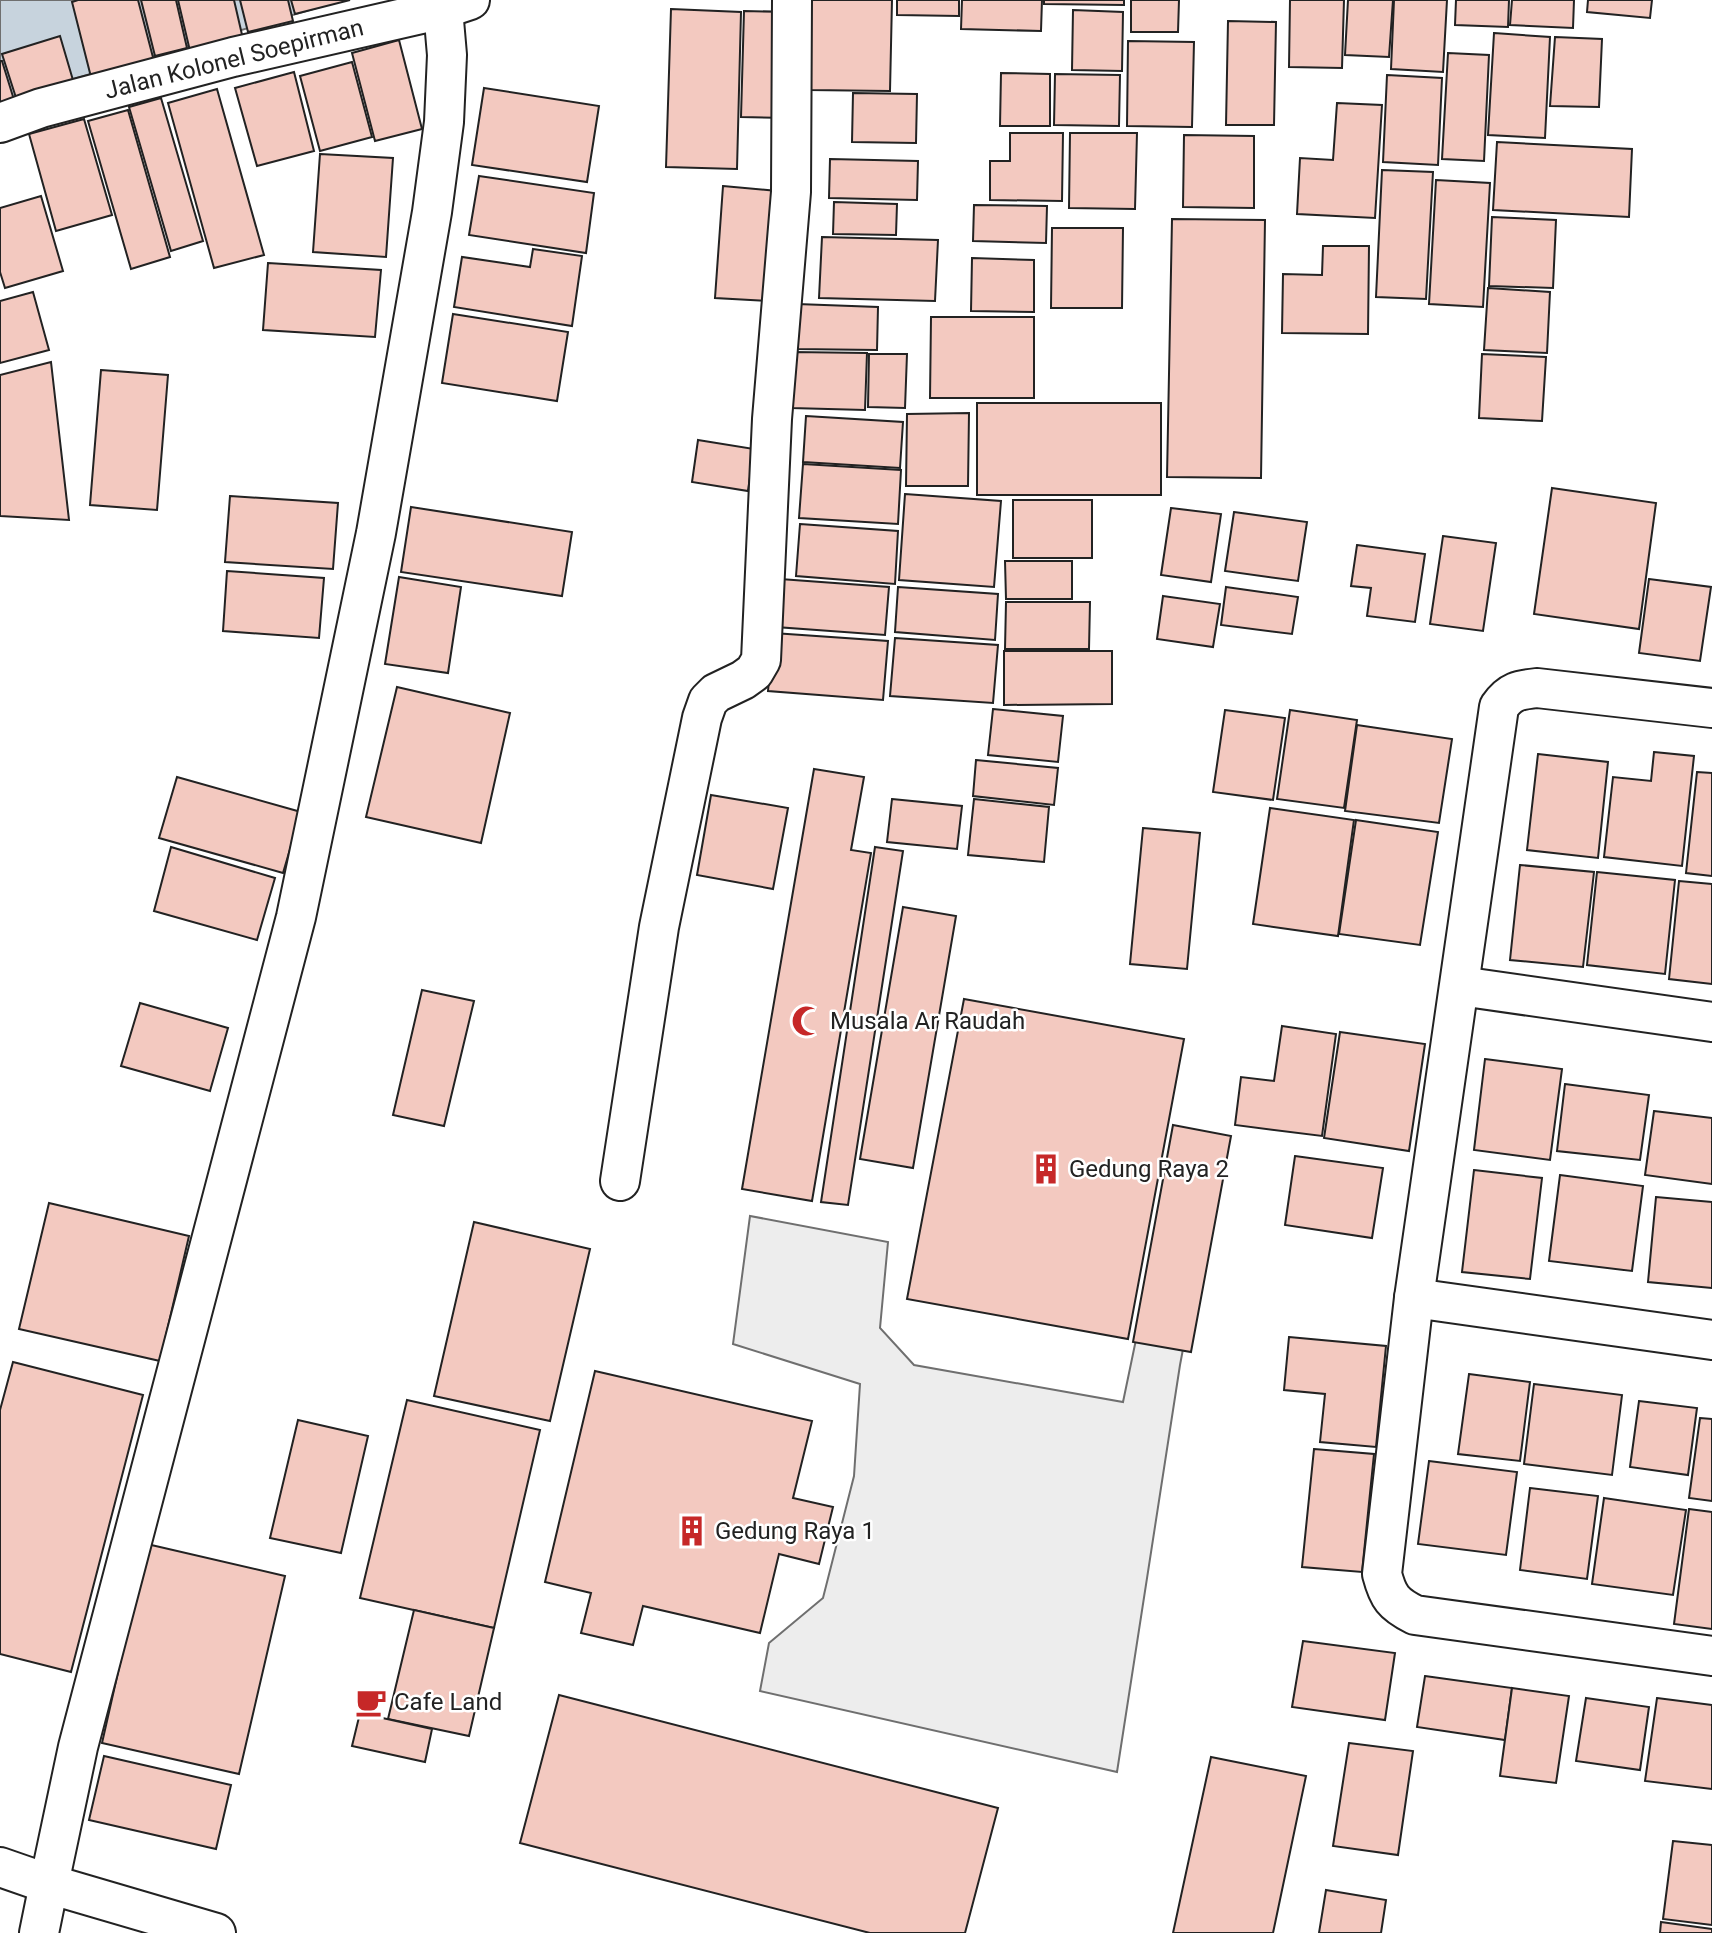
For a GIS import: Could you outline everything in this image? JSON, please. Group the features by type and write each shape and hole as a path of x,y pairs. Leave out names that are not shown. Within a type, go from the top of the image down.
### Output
{"street":[{"path":"620,1181 659,928 702,718 708,701 716,693 754,672 761,660 772,419 790,192 792,0"},
{"path":"39,1933 78,1747 302,890 376,533 432,212 444,122 447,55 456,4"},
{"name":"Jalan Kolonel Soepirman","path":"0,123 41,108 233,57 456,4"},
{"path":"1712,708 1537,688 1519,690 1506,697 1499,707 1414,1297 1382,1574 1386,1592 1392,1600 1415,1615 1712,1656"},
{"path":"1460,986 1712,1022"},
{"path":"1414,1297 1712,1340"},
{"path":"0,1867 216,1933"}],"shaded area":[{"path":"0,0 344,0 60,83 0,104"},
{"path":"1180,1128 1223,1137 1180,1365 1117,1772 760,1691 769,1643 823,1598 854,1476 860,1384 733,1344 750,1216 888,1242 880,1328 914,1365 1123,1402"}],"building":[{"path":"138,0 155,65 92,81 72,2"},
{"path":"141,0 176,0 187,48 155,56"},
{"path":"178,0 234,0 243,39 190,51"},
{"path":"240,0 288,0 293,21 248,32"},
{"path":"291,0 350,0 295,14"},
{"path":"811,0 892,0 890,91 809,90"},
{"path":"897,0 959,0 959,16 897,15"},
{"path":"962,0 1042,0 1041,31 961,29"},
{"path":"1044,0 1124,0 1124,5 1044,4"},
{"path":"1131,0 1179,0 1178,32 1131,32"},
{"path":"1290,0 1344,0 1342,68 1289,67"},
{"path":"1348,0 1393,0 1389,57 1345,55"},
{"path":"1394,0 1447,0 1443,72 1391,69"},
{"path":"1456,0 1509,0 1508,27 1455,25"},
{"path":"1512,0 1574,0 1573,28 1510,25"},
{"path":"1588,0 1652,0 1650,18 1587,12"},
{"path":"671,9 741,12 737,169 666,167"},
{"path":"1073,10 1123,12 1122,71 1072,70"},
{"path":"744,11 792,12 788,118 741,117"},
{"path":"1228,21 1276,22 1274,125 1226,125"},
{"path":"1494,33 1550,37 1545,138 1488,135"},
{"path":"60,36 75,87 18,104 2,54"},
{"path":"1555,37 1602,39 1599,107 1550,106"},
{"path":"399,40 422,129 375,141 352,53"},
{"path":"1128,41 1194,42 1192,127 1127,126"},
{"path":"1448,53 1489,55 1484,161 1442,159"},
{"path":"0,61 15,103 0,108"},
{"path":"352,62 372,137 320,151 300,76"},
{"path":"294,72 314,151 257,166 235,88"},
{"path":"1001,73 1050,74 1050,126 1000,126"},
{"path":"1055,74 1120,75 1119,126 1054,125"},
{"path":"1387,75 1442,78 1438,165 1383,162"},
{"path":"484,88 599,106 587,182 472,165"},
{"path":"217,89 264,255 214,268 168,103"},
{"path":"853,93 917,94 916,143 852,142"},
{"path":"161,98 203,241 171,251 129,107"},
{"path":"1337,103 1382,105 1375,218 1297,214 1300,158 1333,160"},
{"path":"128,110 170,257 131,269 88,121"},
{"path":"84,119 112,215 56,231 29,134"},
{"path":"1010,133 1063,133 1062,201 990,200 990,161 1010,161"},
{"path":"1070,133 1137,133 1135,209 1069,208"},
{"path":"1184,135 1254,136 1254,208 1183,207"},
{"path":"1497,142 1632,149 1629,217 1493,210"},
{"path":"320,154 393,158 386,257 313,252"},
{"path":"830,159 918,161 917,200 829,198"},
{"path":"1382,170 1433,172 1426,299 1376,297"},
{"path":"479,176 594,193 586,253 469,235"},
{"path":"1436,180 1490,183 1483,307 1429,304"},
{"path":"723,186 777,191 768,301 715,298"},
{"path":"41,196 63,271 5,288 0,272 0,208"},
{"path":"834,202 897,204 896,235 833,234"},
{"path":"974,205 1047,206 1046,243 973,241"},
{"path":"1492,217 1556,220 1553,288 1489,286"},
{"path":"1172,219 1265,220 1261,478 1167,477"},
{"path":"1052,228 1123,228 1122,308 1051,308"},
{"path":"822,237 938,240 935,301 819,298"},
{"path":"1323,246 1369,246 1368,334 1282,333 1283,274 1322,275"},
{"path":"533,249 582,256 572,326 454,307 462,257 530,267"},
{"path":"972,258 1034,260 1034,312 971,311"},
{"path":"268,263 381,270 375,337 263,330"},
{"path":"1488,288 1550,292 1547,353 1484,350"},
{"path":"33,292 49,350 0,363 0,301"},
{"path":"797,304 878,307 877,350 795,349"},
{"path":"453,314 568,332 557,401 442,383"},
{"path":"931,317 1034,317 1034,398 930,398"},
{"path":"793,352 867,353 865,410 791,408"},
{"path":"869,354 907,354 905,408 868,407"},
{"path":"1482,354 1546,357 1542,421 1479,418"},
{"path":"51,362 69,520 0,516 0,375"},
{"path":"101,370 168,375 157,510 90,505"},
{"path":"977,403 1161,403 1161,495 977,495"},
{"path":"969,413 968,486 906,486 907,414"},
{"path":"806,416 903,422 900,468 803,462"},
{"path":"698,440 754,449 748,491 692,482"},
{"path":"803,464 901,470 898,524 799,518"},
{"path":"1552,488 1656,503 1639,629 1534,614"},
{"path":"905,494 1001,501 994,587 899,580"},
{"path":"230,496 338,503 333,569 225,562"},
{"path":"1013,500 1092,500 1092,558 1013,558"},
{"path":"411,507 572,532 562,596 401,572"},
{"path":"1171,508 1221,514 1211,582 1161,575"},
{"path":"1234,512 1307,522 1298,581 1225,571"},
{"path":"800,524 898,531 895,584 796,576"},
{"path":"1443,536 1496,543 1483,631 1430,624"},
{"path":"1357,545 1425,554 1415,622 1367,616 1371,588 1351,586"},
{"path":"1005,561 1072,561 1072,599 1006,599"},
{"path":"227,571 324,578 319,638 223,631"},
{"path":"399,577 461,587 448,673 385,664"},
{"path":"780,579 889,587 885,635 776,627"},
{"path":"1649,579 1711,587 1700,661 1639,653"},
{"path":"898,587 998,594 995,640 895,632"},
{"path":"1226,587 1298,597 1292,634 1221,625"},
{"path":"1163,596 1220,604 1213,647 1157,639"},
{"path":"1006,602 1090,602 1089,649 1005,649"},
{"path":"773,633 888,641 883,700 768,691"},
{"path":"895,638 998,645 993,703 890,696"},
{"path":"1004,651 1112,651 1112,704 1004,705"},
{"path":"397,687 510,713 481,843 366,817"},
{"path":"993,709 1063,716 1058,762 988,755"},
{"path":"1225,710 1285,718 1273,800 1213,792"},
{"path":"1290,710 1357,720 1344,808 1277,799"},
{"path":"1357,725 1452,739 1439,823 1345,811"},
{"path":"1654,752 1694,756 1682,866 1604,857 1613,777 1651,781"},
{"path":"1538,754 1608,762 1598,858 1527,850"},
{"path":"976,760 1058,768 1054,805 973,796"},
{"name":"Musala Ar Raudah","path":"814,769 864,777 851,850 871,853 812,1201 742,1189"},
{"path":"1697,772 1712,773 1712,876 1686,873"},
{"path":"177,777 301,812 283,873 159,838"},
{"path":"711,795 788,808 773,889 697,875"},
{"path":"892,799 962,806 957,849 887,842"},
{"path":"974,799 1049,807 1044,862 968,855"},
{"path":"1270,808 1354,820 1338,936 1253,924"},
{"path":"1356,820 1438,832 1420,945 1339,934"},
{"path":"1143,828 1200,833 1187,969 1130,964"},
{"path":"171,847 275,878 257,940 154,911"},
{"path":"875,847 903,851 848,1205 821,1202"},
{"path":"1520,865 1594,872 1583,967 1510,960"},
{"path":"1597,872 1675,880 1665,974 1587,965"},
{"path":"1679,881 1712,884 1712,984 1669,979"},
{"path":"903,907 956,916 913,1168 860,1159"},
{"path":"422,990 474,1001 444,1126 393,1115"},
{"name":"Gedung Raya 2","path":"964,999 1184,1039 1128,1339 907,1299"},
{"path":"140,1003 228,1028 210,1091 121,1066"},
{"path":"1282,1026 1336,1034 1322,1136 1235,1125 1241,1077 1274,1081"},
{"path":"1340,1032 1425,1044 1409,1151 1324,1138"},
{"path":"1485,1059 1562,1069 1550,1160 1474,1150"},
{"path":"1565,1084 1649,1095 1640,1160 1557,1151"},
{"path":"1654,1111 1712,1118 1712,1184 1645,1175"},
{"path":"1173,1125 1231,1136 1191,1352 1133,1342"},
{"path":"1295,1156 1383,1168 1372,1238 1285,1225"},
{"path":"1474,1170 1542,1178 1530,1279 1462,1272"},
{"path":"1560,1175 1643,1186 1632,1271 1549,1261"},
{"path":"1656,1197 1712,1202 1712,1288 1648,1282"},
{"path":"49,1203 189,1236 160,1361 19,1329"},
{"path":"474,1222 590,1249 550,1421 434,1396"},
{"path":"1289,1337 1386,1346 1376,1447 1320,1442 1325,1394 1284,1390"},
{"path":"13,1362 143,1395 71,1672 0,1654 0,1410"},
{"name":"Gedung Raya 1","path":"595,1371 812,1421 793,1498 833,1507 819,1564 779,1554 760,1633 643,1606 633,1645 581,1633 591,1593 545,1582"},
{"path":"1469,1374 1530,1382 1520,1461 1458,1454"},
{"path":"1534,1384 1622,1395 1612,1475 1524,1464"},
{"path":"407,1400 540,1430 494,1628 360,1598"},
{"path":"1639,1401 1697,1408 1688,1475 1630,1467"},
{"path":"1700,1418 1712,1419 1712,1501 1689,1498"},
{"path":"298,1420 368,1436 341,1553 270,1538"},
{"path":"1314,1449 1374,1454 1362,1572 1302,1567"},
{"path":"1429,1461 1517,1472 1506,1555 1418,1544"},
{"path":"1530,1488 1598,1496 1587,1579 1520,1570"},
{"path":"1604,1498 1686,1510 1673,1595 1592,1584"},
{"path":"1689,1509 1712,1512 1712,1629 1674,1624"},
{"path":"147,1544 285,1576 239,1774 102,1743"},
{"path":"414,1610 494,1628 469,1736 388,1719"},
{"path":"1303,1641 1395,1653 1385,1720 1292,1707"},
{"path":"1425,1676 1512,1688 1505,1740 1417,1727"},
{"path":"1512,1688 1569,1696 1556,1783 1500,1776"},
{"path":"559,1695 998,1808 965,1933 870,1933 520,1843"},
{"path":"1586,1698 1649,1707 1640,1770 1576,1761"},
{"path":"1657,1698 1712,1705 1712,1789 1645,1781"},
{"path":"360,1713 432,1729 425,1762 352,1746"},
{"path":"1349,1743 1413,1751 1398,1855 1333,1846"},
{"path":"104,1756 231,1785 216,1849 89,1820"},
{"path":"1211,1757 1306,1776 1273,1933 1173,1933"},
{"path":"1673,1841 1712,1845 1712,1925 1663,1919"},
{"path":"1326,1890 1386,1900 1381,1933 1319,1933"},
{"path":"1661,1922 1712,1929 1712,1933 1660,1933"}],"place":[{"name":"Musala Ar Raudah","path":"807,1021"},
{"name":"Gedung Raya 2","path":"1046,1169"},
{"name":"Gedung Raya 1","path":"692,1531"},
{"name":"Cafe Land","path":"371,1702"}]}
